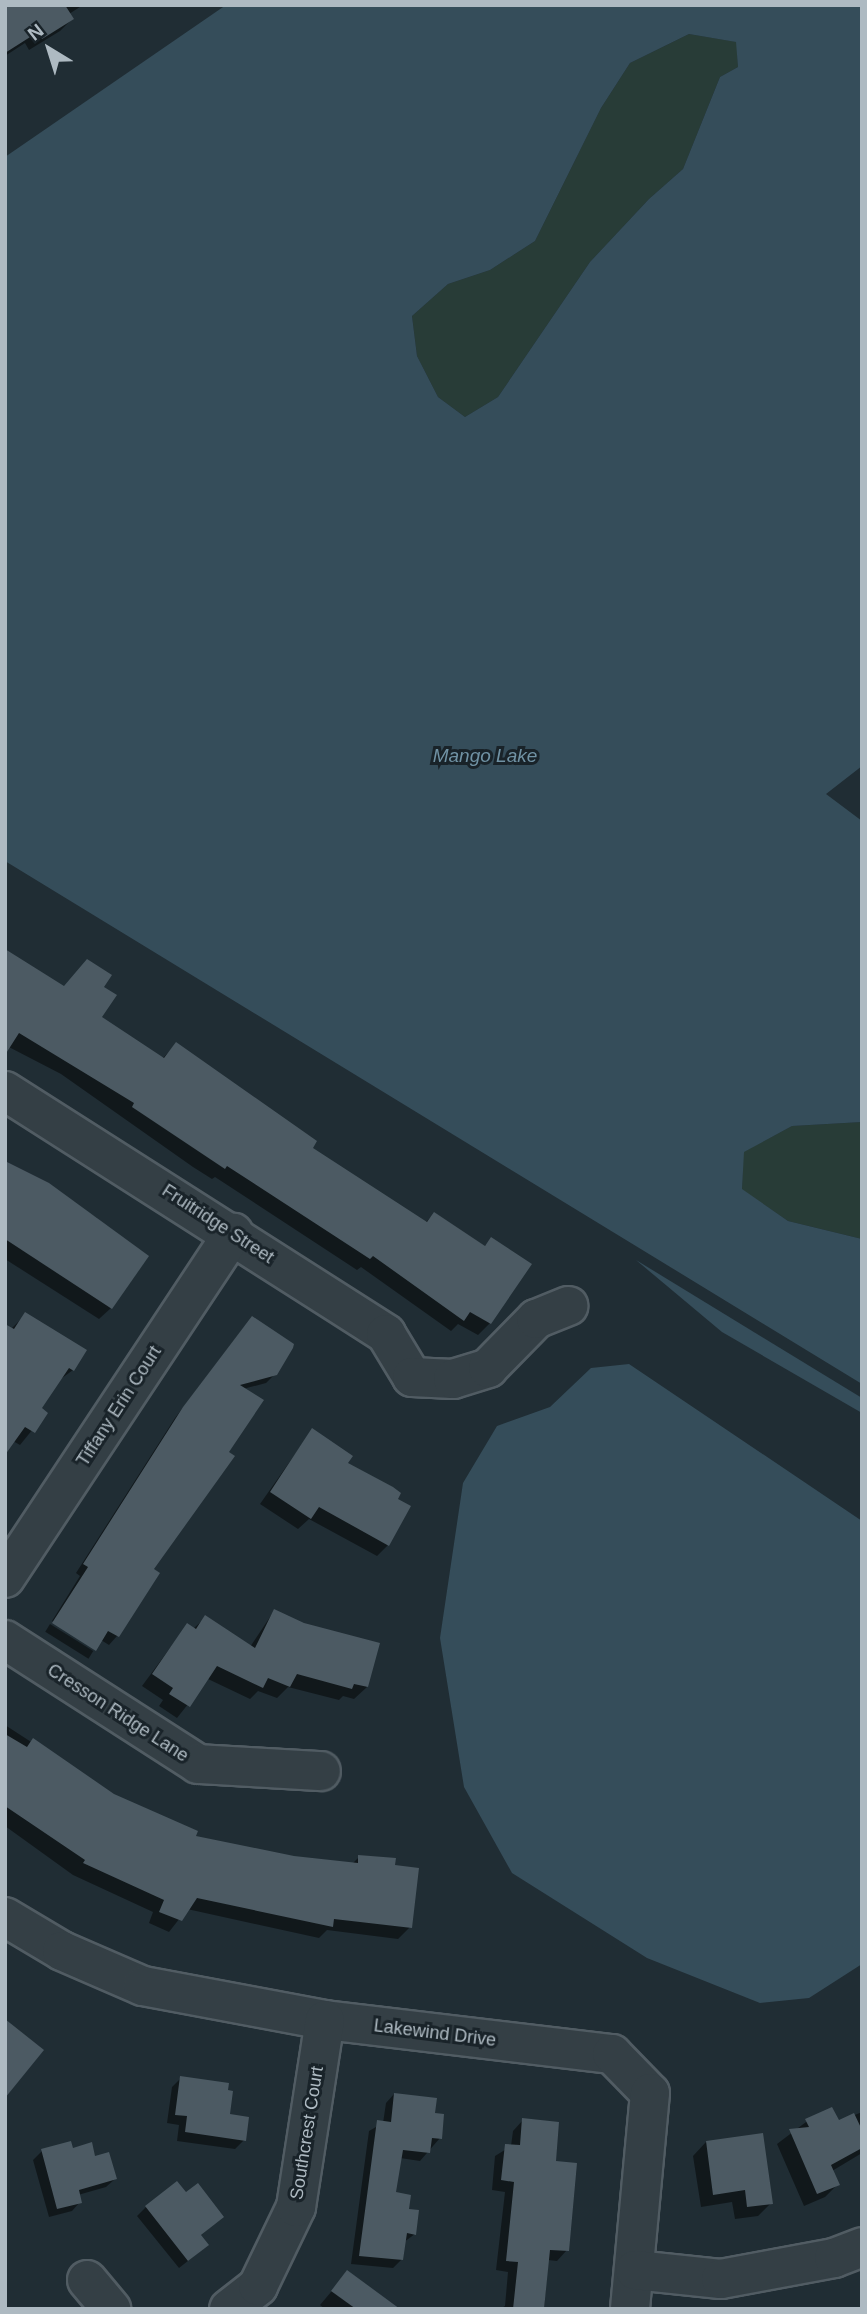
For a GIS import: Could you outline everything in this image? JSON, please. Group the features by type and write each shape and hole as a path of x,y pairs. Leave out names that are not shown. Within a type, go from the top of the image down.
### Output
{"street":[{"name":"Fruitridge Street","path":"5,1091 233,1233 386,1334 412,1377 453,1379 488,1368 536,1319 569,1306"},
{"name":"Tiffany Erin Court","path":"5,1578 233,1233"},
{"name":"Cresson Ridge Lane","path":"5,1640 198,1764 321,1771"},
{"name":"Lakewind Drive","path":"5,1917 62,1951 143,1986 325,2020 612,2054 650,2093 630,2309"},
{"name":"Southcrest Court","path":"229,2309 258,2286 296,2207 325,2020"},
{"path":"635,2270 721,2279 834,2258 862,2247"},
{"path":"87,2280 111,2309"}],"green space":[{"path":"689,34 737,42 738,67 720,77 683,169 649,199 590,262 498,397 465,417 438,397 417,356 412,316 448,284 490,270 535,241 601,108 630,63"},
{"path":"862,1122 862,1239 788,1221 742,1190 743,1152 792,1126"}],"water":[{"name":"Mango Lake","path":"226,5 862,5 862,766 826,794 862,821 862,1122 792,1126 744,1152 742,1189 788,1221 862,1239 862,1384 5,861 5,157","holes":["689,34 736,42 738,67 720,77 683,169 649,199 590,262 498,397 465,417 438,397 417,356 412,316 448,284 490,270 535,241 601,108 630,63"]},
{"path":"636,1260 862,1398 862,1413 722,1332"},
{"path":"629,1364 862,1521 862,1964 809,1998 760,2003 647,1958 512,1873 464,1787 440,1638 463,1483 497,1426 550,1407 591,1368"}],"building":[{"path":"5,5 65,5 74,19 42,39 38,32 5,53"},
{"path":"5,949 64,986 87,959 112,975 104,987 117,995 102,1017 164,1058 176,1042 317,1141 313,1148 427,1222 434,1212 485,1246 491,1237 532,1264 491,1324 470,1312 464,1321 373,1256 370,1259 227,1166 225,1169 132,1107 134,1103 19,1033 5,1055"},
{"path":"5,1161 49,1183 149,1256 112,1309 5,1239"},
{"path":"25,1312 87,1350 74,1371 69,1368 42,1408 48,1413 35,1433 25,1427 5,1455 5,1324 14,1329"},
{"path":"252,1316 294,1344 293,1348 277,1375 240,1385 264,1400 229,1452 235,1456 154,1569 160,1573 119,1637 108,1631 96,1651 52,1623 88,1567 83,1564 183,1407"},
{"path":"312,1428 353,1456 348,1463 393,1487 401,1493 398,1499 411,1506 389,1546 319,1507 311,1519 270,1492"},
{"path":"274,1609 304,1623 380,1643 368,1687 354,1684 352,1689 297,1674 290,1687 268,1678 263,1688 217,1666 190,1707 169,1694 173,1688 152,1674 187,1623 196,1629 205,1615 255,1648"},
{"path":"5,1734 27,1747 33,1738 114,1794 198,1831 196,1836 294,1856 358,1863 358,1855 396,1858 395,1865 419,1868 412,1928 334,1919 333,1927 197,1898 182,1921 159,1912 164,1900 83,1863 85,1860 5,1806"},
{"path":"5,2019 44,2050 5,2098"},
{"path":"180,2076 229,2083 228,2090 233,2091 230,2114 249,2117 246,2141 185,2132 187,2116 175,2115"},
{"path":"394,2093 437,2098 435,2113 444,2114 442,2139 432,2138 430,2153 403,2150 396,2192 411,2195 409,2209 419,2210 416,2235 407,2233 403,2260 359,2256 377,2120 391,2122"},
{"path":"832,2107 839,2120 854,2113 862,2130 862,2148 831,2165 840,2185 817,2194 789,2129 809,2127 805,2119"},
{"path":"522,2118 559,2122 556,2161 577,2163 569,2251 550,2250 544,2309 513,2309 518,2262 506,2261 514,2182 501,2180 505,2144 520,2145"},
{"path":"763,2133 773,2204 747,2207 745,2190 713,2195 706,2141"},
{"path":"71,2141 73,2148 92,2142 95,2156 109,2152 117,2179 79,2190 82,2203 57,2209 41,2149"},
{"path":"177,2181 186,2192 198,2183 224,2217 201,2235 209,2245 188,2261 145,2206"},
{"path":"347,2270 400,2309 356,2309 331,2291"}]}
